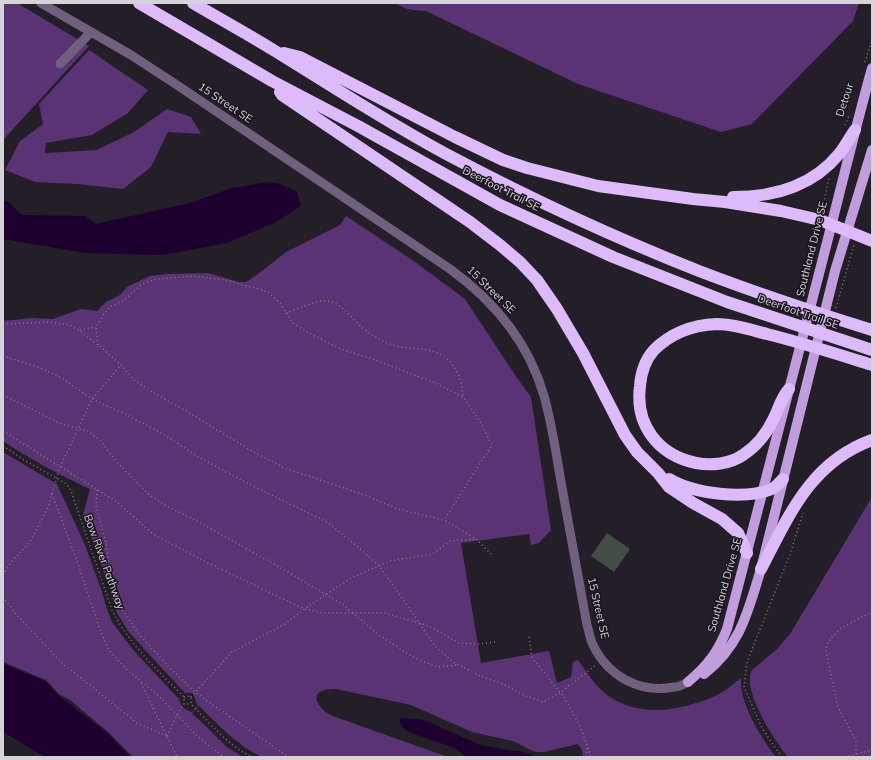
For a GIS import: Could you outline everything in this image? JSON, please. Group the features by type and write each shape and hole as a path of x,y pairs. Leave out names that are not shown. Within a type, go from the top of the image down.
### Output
{"highway":[{"name":"Deerfoot Trail SE","path":"139,3 272,81 358,126 500,205 614,257 727,302 872,350"},
{"name":"Deerfoot Trail SE","path":"193,3 275,51 377,115 448,155 512,188 611,234 700,271 804,308 872,330"},
{"path":"275,51 300,57 455,137 503,160 527,168 598,186 725,202 810,217 872,241"},
{"path":"272,81 282,95 470,222 520,262 537,280 557,309 583,353 625,435 637,452 658,473 669,487 722,520 738,533 747,553"},
{"path":"693,199 768,195 803,184 816,176 839,154 849,130"},
{"path":"789,389 783,396 774,418 757,444 743,455 731,461 704,464 689,461 672,454 659,444 648,431 641,414 639,395 640,379 645,363 654,351 666,340 678,333 703,325 719,324 742,327 872,365"},
{"path":"761,569 788,518 809,485 835,459 851,449 872,440"},
{"path":"658,473 678,485 711,493 728,495 764,491 773,488 783,479"}],"main road":[{"name":"Southland Drive SE","path":"688,682 700,673 714,655 727,628 764,491 821,266 831,224 849,130 868,67"},
{"path":"688,682 702,676 727,653 736,639 747,614 761,569 835,271 872,150"}],"street":[{"name":"15 Street SE","path":"41,3 131,55 177,85 470,283 505,320 516,334 537,375 556,453 587,624 593,645 602,660 622,679 637,686 657,688 674,687 688,682"},
{"path":"60,64 91,32"}],"path":[{"path":"868,67 872,39"},
{"name":"Detour","path":"849,115 849,130"},
{"path":"821,214 829,176"},
{"path":"848,265 854,246"},
{"path":"98,345 96,327 108,306 123,301 142,284 157,278 194,276 225,280 268,292 280,303 293,323 307,332 341,349 375,360 435,383 463,397 480,422 492,445 444,520"},
{"path":"286,312 321,301 327,301 342,308 363,328 383,341 399,347 431,350 441,354 456,369 462,382 463,397"},
{"path":"3,324 50,322 69,325 79,330 98,345 121,365 134,380 252,451 284,468 398,509 444,520 476,539 492,555"},
{"path":"79,330 96,327"},
{"path":"3,356 38,367 62,378 92,400 129,416 164,435 195,455 245,482 326,522 357,546 379,566 434,646 459,665 480,676 503,684 526,696 543,702 560,693 602,660"},
{"path":"3,575 11,562 30,542 48,508 60,467 92,400 121,365"},
{"path":"3,395 59,423 88,431 101,441 114,459 147,493 165,505 268,560 326,594 342,604 379,636 413,657 437,667 459,665"},
{"path":"3,431 116,502 153,534 202,560 304,609 323,613 385,613 429,626 459,643 478,644 494,642"},
{"name":"Bow River Pathway","path":"3,446 24,460 65,483 70,488 103,580 112,610 118,622 138,649 184,697"},
{"path":"97,490 96,506 106,544 111,582 120,607 144,640 196,693 288,757"},
{"path":"52,494 76,558 100,630 109,650 126,669 159,696 195,734 223,757"},
{"path":"782,757 769,739 756,715 744,687 744,676 746,662 794,542 803,513 802,508"},
{"path":"167,736 184,704 184,697 191,697 196,693 232,652 285,624 304,609 351,578 390,561 433,554 450,541 476,539"},
{"path":"3,597 16,614 61,662 137,723 167,736"},
{"path":"856,754 856,741 838,707 826,650 827,644 839,630 850,622 872,612"},
{"path":"529,637 532,658 560,693 581,728 591,757"},
{"path":"141,682 178,757"},
{"path":"191,697 191,704 227,740 252,757"},
{"path":"184,704 191,704"},
{"path":"586,757 587,746"},
{"path":"845,757 872,750"}],"shaded area":[{"path":"3,3 17,3 89,46 3,140"},
{"path":"395,3 859,3 853,21 752,124 721,132 578,84 426,11 418,11 402,7"},
{"path":"89,50 148,90 128,113 92,135 46,143 45,153 97,150 134,132 167,109 191,117 201,134 168,132 151,167 123,189 77,184 35,182 5,170 20,141 43,124 39,104"},
{"path":"268,182 280,184 297,192 301,206 276,222 227,243 162,255 85,253 3,239 3,202 7,201 22,215 85,216 96,224 190,203 232,188"},
{"path":"346,216 411,259 465,299 531,397 551,530 539,543 531,545 529,534 461,543 481,663 549,651 557,683 571,677 573,662 578,660 594,683 607,695 632,707 659,710 687,706 713,697 727,689 741,678 741,688 747,709 764,740 776,757 583,757 582,750 578,744 544,752 535,752 513,741 472,732 411,705 336,689 328,689 322,691 316,697 320,706 330,715 448,757 262,757 236,741 199,706 192,713 227,747 243,757 133,757 108,732 70,700 59,694 46,680 3,662 3,452 57,484 85,545 112,622 135,652 179,699 183,707 192,712 198,706 192,693 185,693 128,631 117,613 83,515 90,489 24,455 3,441 3,321 32,318 53,319 81,309 97,311 106,302 120,295 127,287 150,276 208,273 239,282 246,282 286,252 340,225"},
{"path":"872,497 872,757 788,757 768,728 755,702 751,690 750,679 752,670 777,649 790,634"},
{"path":"3,664 45,681 58,695 107,733 130,757 45,757 3,732"},
{"path":"405,718 424,720 480,745 520,751 537,757 467,757 455,748 406,731 401,725 399,719"}],"building":[{"path":"607,533 630,549 614,572 591,556"}]}
